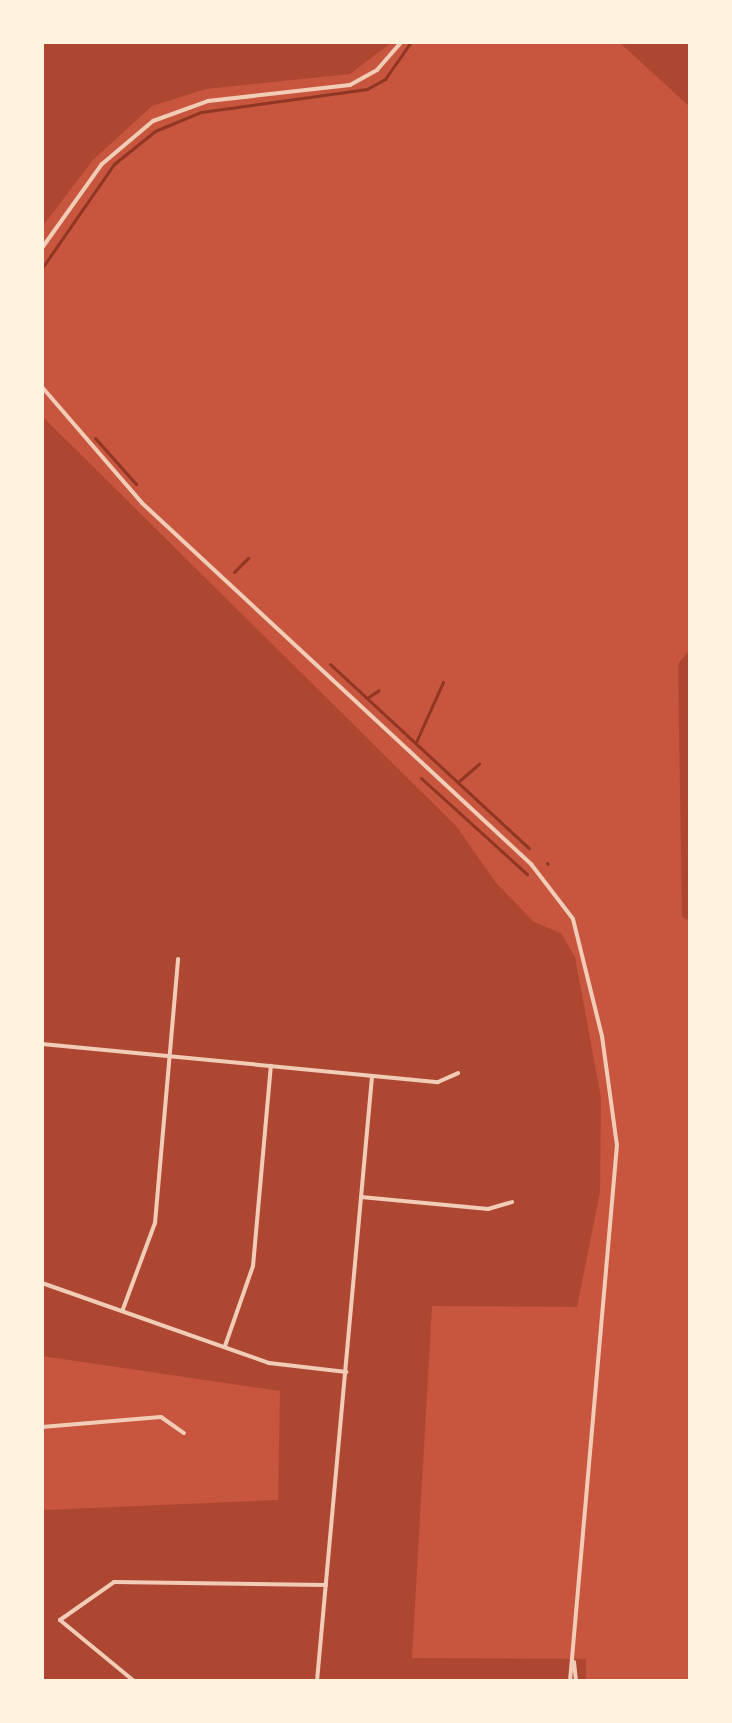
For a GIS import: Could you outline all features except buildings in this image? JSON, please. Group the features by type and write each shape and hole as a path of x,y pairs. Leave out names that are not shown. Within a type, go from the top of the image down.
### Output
{"street":[{"path":"42,248 108,157 153,121 233,97 350,85 377,70 401,42"},
{"path":"579,42 605,42"},
{"path":"42,387 135,495 531,864 572,915 602,1036 617,1145 573,1681"},
{"path":"123,1309 155,1223 173,1055 178,959"},
{"path":"42,1044 438,1082 458,1073"},
{"path":"225,1346 253,1266 271,1066"},
{"path":"317,1681 372,1077"},
{"path":"361,1197 488,1209 512,1202"},
{"path":"42,1283 123,1309 269,1363 346,1372"},
{"path":"42,1427 161,1417 184,1433"},
{"path":"134,1681 60,1620 114,1582 326,1585"}],"shaded area":[{"path":"42,42 392,42 350,74 206,89 152,106 93,160 42,227"},
{"path":"619,42 690,42 690,107"},
{"path":"42,416 457,827 496,883 534,922 561,933 575,957 601,1098 600,1192 577,1307 432,1306 412,1658 586,1659 586,1681 42,1681 42,1510 278,1500 280,1391 42,1356"},
{"path":"690,649 690,921 682,917 678,664"}],"waterway":[{"path":"42,268 114,164 155,131 201,112 367,89 385,79 411,42"},
{"path":"95,438 136,484"},
{"path":"234,572 248,558"},
{"path":"330,664 529,848"},
{"path":"416,742 443,682"},
{"path":"367,698 379,690"},
{"path":"458,782 479,764"},
{"path":"421,778 527,874"}]}
